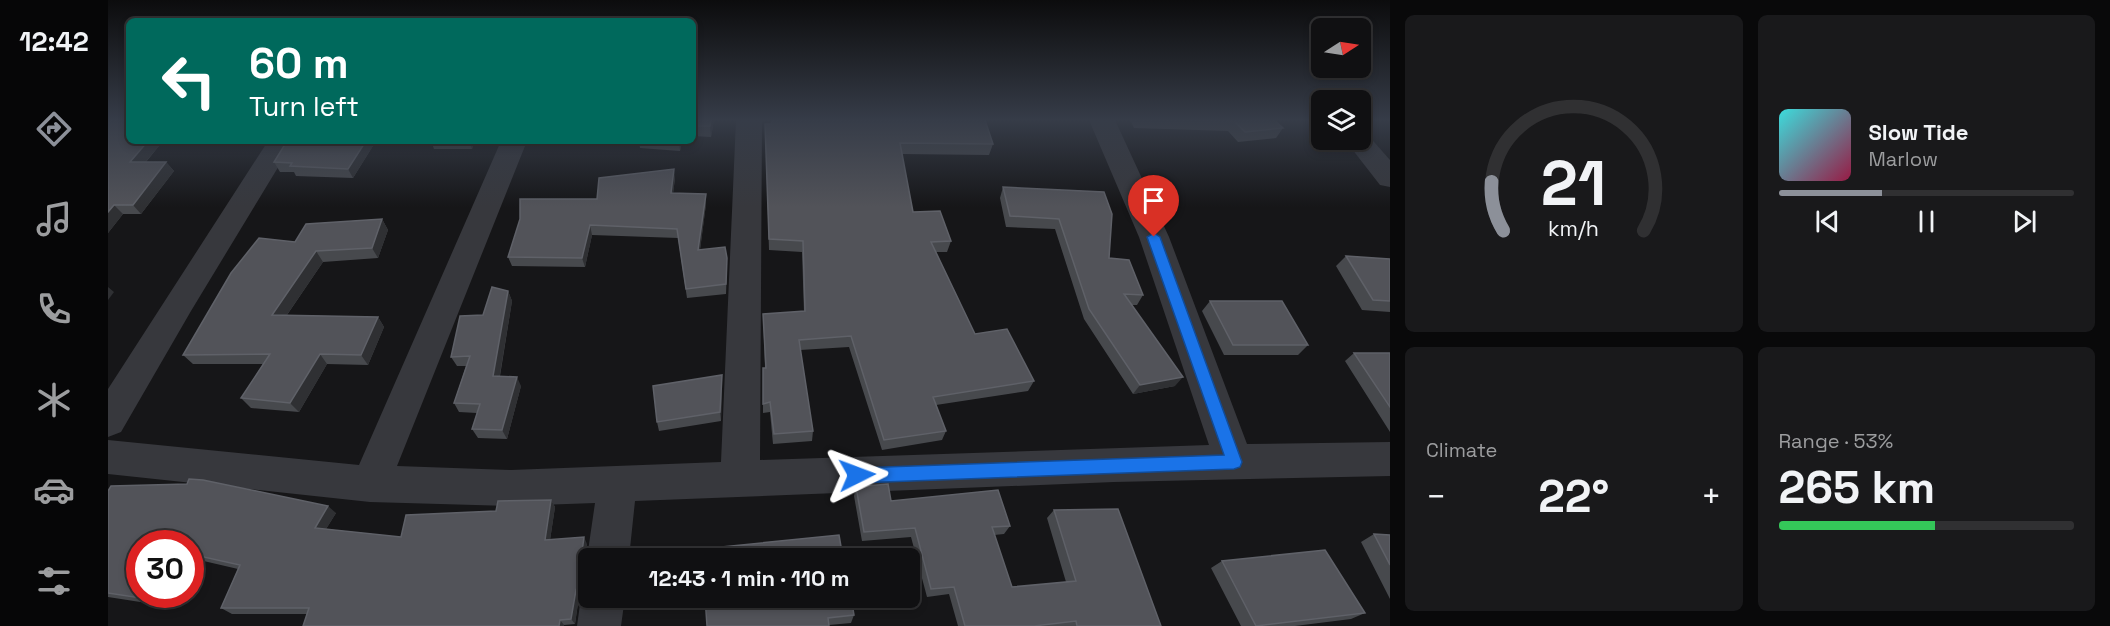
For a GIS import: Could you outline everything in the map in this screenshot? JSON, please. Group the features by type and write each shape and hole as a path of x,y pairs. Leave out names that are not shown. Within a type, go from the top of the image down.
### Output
{"street":[{"path":"108,421 179,302 276,149"},
{"path":"370,484 511,149"},
{"path":"740,480 748,149"},
{"path":"1115,149 1154,237 1234,462"},
{"path":"1366,150 1390,178"},
{"path":"108,458 370,484 511,488 1114,464 1390,459"},
{"path":"609,548 617,484"},
{"path":"599,626 601,608"}],"building":[{"path":"108,149 141,149 130,162 166,162 133,205 114,205 108,212"},
{"path":"282,149 361,149 348,169 290,166 292,163 274,162"},
{"path":"766,149 901,149 913,212 940,211 951,241 931,242 975,334 1007,329 1034,381 933,397 946,431 884,440 851,336 799,340 813,431 774,434 770,402 763,404 763,368 766,368 763,314 805,311 803,241 769,239"},
{"path":"674,169 671,193 706,194 698,250 725,247 726,284 686,289 677,229 590,225 582,258 508,257 520,219 520,199 597,199 599,178"},
{"path":"1003,187 1104,192 1112,214 1109,258 1129,260 1143,295 1124,294 1183,377 1140,385 1089,309 1059,219 1010,216"},
{"path":"382,219 372,248 316,251 272,315 378,317 361,355 320,354 290,403 241,398 270,354 183,355 231,273 259,238 295,242 306,224"},
{"path":"1346,256 1390,259 1390,301 1373,300"},
{"path":"492,287 508,291 493,376 517,377 502,430 472,429 480,404 454,403 470,356 451,357 460,316 483,315"},
{"path":"1210,301 1282,301 1308,345 1233,345"},
{"path":"1354,353 1390,353 1390,407"},
{"path":"722,375 720,412 657,422 653,386"},
{"path":"189,479 203,480 328,506 315,528 401,537 406,515 496,511 498,501 551,500 545,540 584,537 583,548 578,548 578,585 571,619 560,620 559,626 303,626 309,608 221,608 240,565 204,557 204,530 126,530 126,596 108,593 108,491 111,486 187,484"},
{"path":"888,484 891,501 998,490 1010,526 992,527 1012,587 1076,581 1054,510 1118,509 1161,626 1077,626 1076,621 1034,626 965,626 954,587 931,589 915,528 864,532 856,487"},
{"path":"1374,534 1390,535 1390,565"},
{"path":"839,535 841,548 712,548"},
{"path":"1325,550 1365,613 1256,626 1222,561"},
{"path":"706,608 853,608 854,615 828,618 829,626 707,626"}],"route":[{"path":"857,475 1114,464 1234,462 1154,237"}]}
